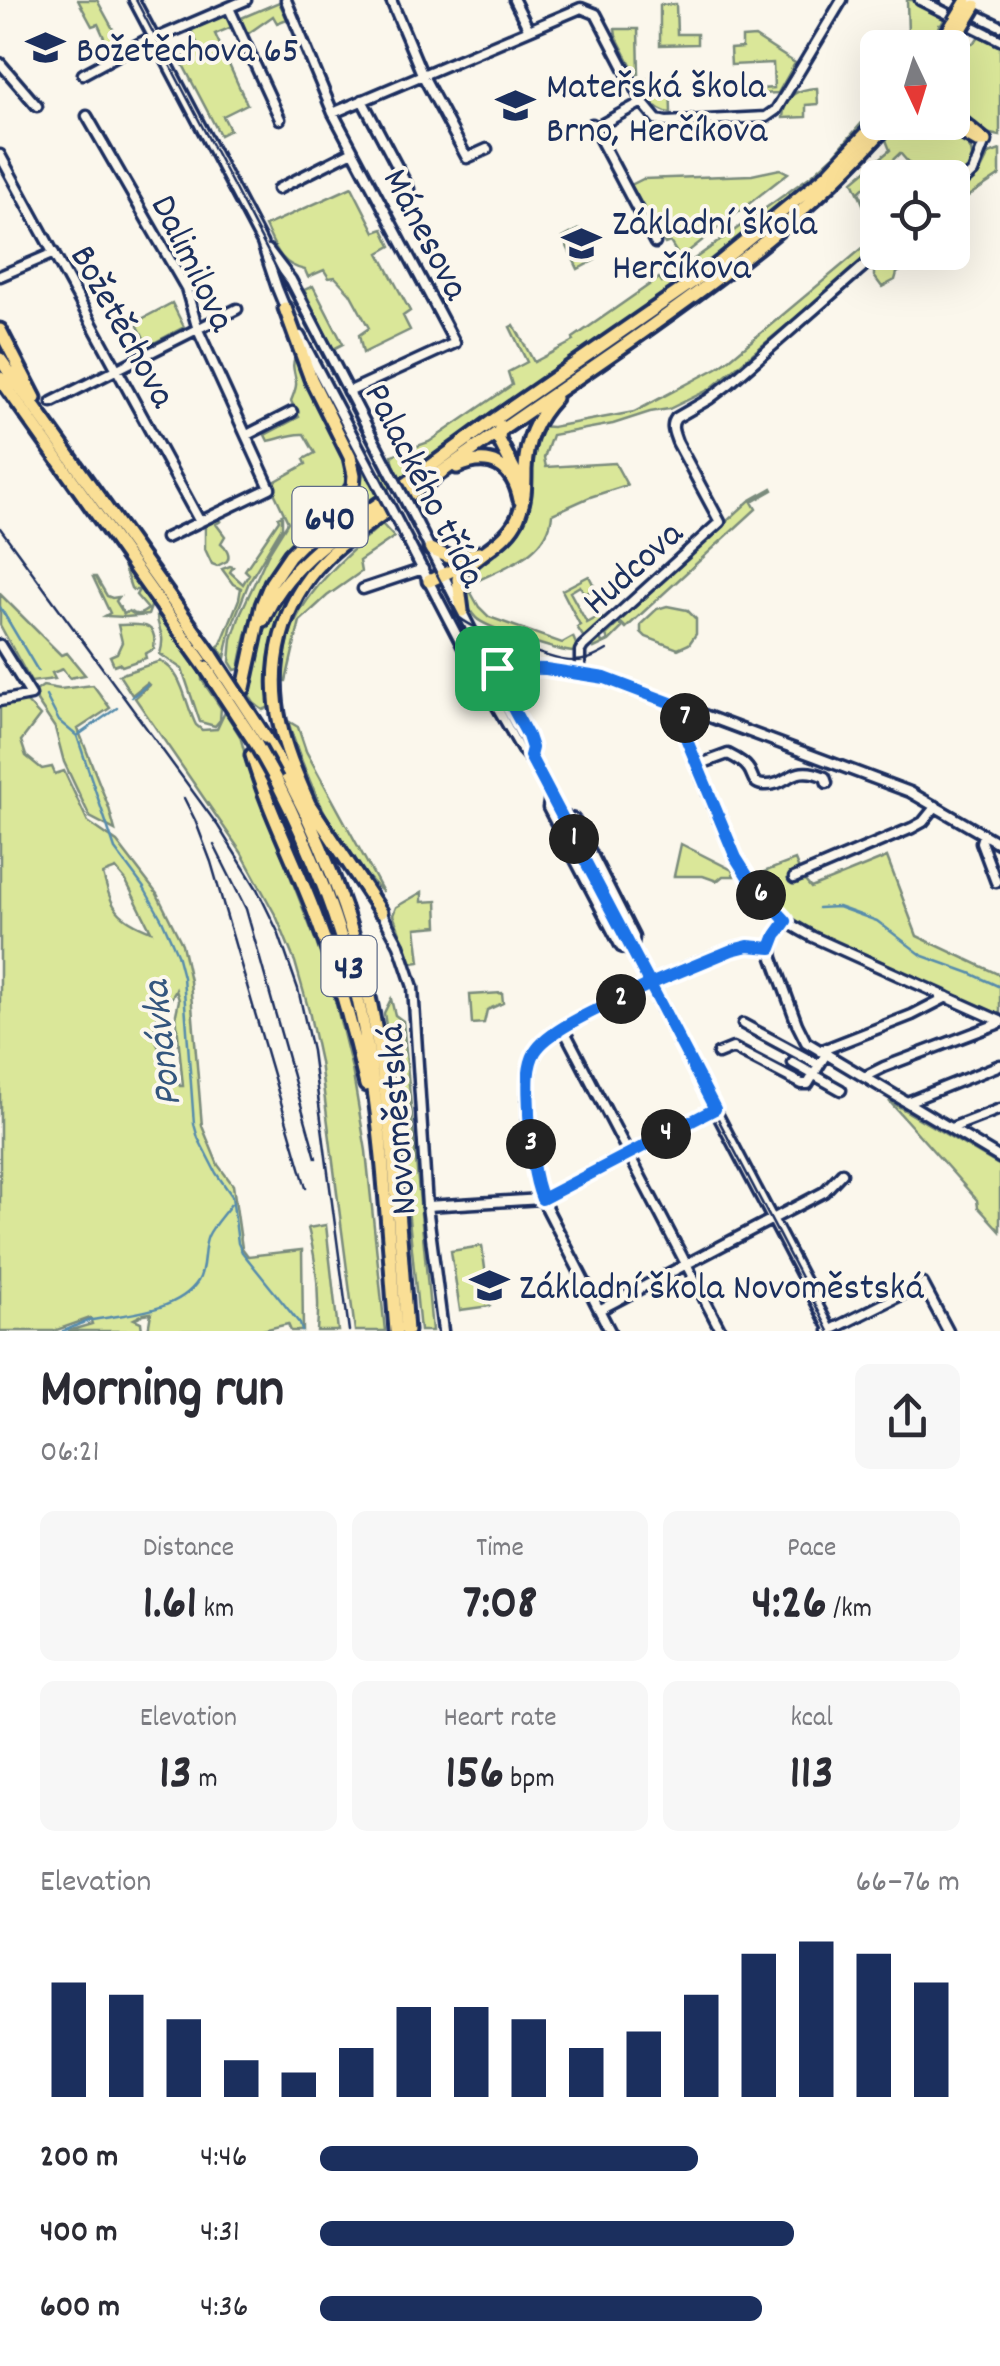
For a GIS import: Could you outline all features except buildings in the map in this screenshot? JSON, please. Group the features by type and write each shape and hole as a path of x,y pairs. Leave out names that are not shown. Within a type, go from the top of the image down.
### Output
{"highway":[{"path":"957,30 972,2"},
{"path":"954,30 959,24"},
{"path":"970,129 985,141"},
{"path":"970,138 985,141"},
{"name":"640","path":"860,140 766,226 685,288 476,433 408,490 431,480 774,236 874,140"},
{"path":"870,145 877,140"},
{"name":"640","path":"244,688 262,605 271,583 290,555 343,502 354,476 350,457 312,379 285,308"},
{"path":"0,330 47,425"},
{"name":"43","path":"0,359 209,662 276,780 320,874 349,964 370,1066 396,1331"},
{"name":"43","path":"0,381 266,738 334,879 364,979 381,1061 396,1185 407,1331"},
{"path":"520,502 526,494 527,450 535,424 572,381"},
{"name":"640","path":"498,432 518,403"},
{"path":"476,433 489,429 498,432 509,443 525,474"},
{"path":"426,575 451,572 506,535 516,522 520,502 516,472 498,432"},
{"path":"431,480 466,463 490,462 510,474 520,502"},
{"name":"640","path":"252,648 268,610 293,572 322,545 383,507 317,568 294,602 278,648 275,687 280,725 326,846 334,879"},
{"path":"430,549 451,558 476,556"},
{"path":"462,611 458,579 476,556"},
{"path":"266,738 381,912"},
{"path":"252,755 335,970 382,1163"}],"street":[{"name":"Palackého třída","path":"134,0 262,243 285,308 465,651 550,793"},
{"path":"82,74 146,40 246,0"},
{"name":"Mánesova","path":"286,0 334,113 455,343 348,392"},
{"path":"391,0 422,74 467,158 487,149"},
{"path":"514,0 529,30"},
{"path":"334,113 585,8 596,14 642,102 657,120 753,119 771,115 842,0"},
{"path":"920,0 1000,40"},
{"path":"946,0 1000,26"},
{"path":"229,8 280,119"},
{"path":"0,62 37,106"},
{"path":"362,100 409,189"},
{"path":"642,102 594,126 656,243"},
{"name":"Dalimilova","path":"88,116 186,288 198,330 270,488 166,538"},
{"path":"970,175 985,141"},
{"path":"278,190 354,151"},
{"name":"Božetěchova","path":"0,156 200,522"},
{"name":"Palackého třída","path":"262,243 291,280 528,736 530,756"},
{"path":"0,276 54,253"},
{"name":"Hudcova","path":"580,673 583,646 720,522 677,442 672,429 676,418 730,383 860,269"},
{"path":"52,402 237,308"},
{"path":"247,436 292,412"},
{"name":"Palackého třída","path":"363,589 426,575"},
{"path":"0,644 31,696 0,702"},
{"name":"Hudcova","path":"480,675 501,668 546,669 605,678 910,792 1000,844"},
{"path":"687,709 683,725 686,738 736,858 753,885 786,921 1000,1022"},
{"path":"698,765 728,754 748,766 759,785 805,770 825,777 827,783"},
{"path":"550,793 830,1331 923,1284 948,1331"},
{"path":"550,793 548,808 622,947 632,951"},
{"path":"794,878 912,828 923,822 936,806"},
{"path":"984,834 981,842 996,882"},
{"path":"806,874 812,886"},
{"name":"Novoměstská","path":"381,912 399,945 412,987 427,1206 442,1331"},
{"path":"786,921 771,948 772,958 806,1042 997,1154"},
{"path":"610,1331 542,1199 532,1163 528,1078 535,1052 563,1028 650,984 732,950 748,946 771,948"},
{"path":"823,1052 947,997"},
{"path":"864,1077 1000,1022"},
{"path":"743,1024 819,1065"},
{"path":"563,1028 721,1331"},
{"path":"718,1054 733,1048 808,1084 823,1052"},
{"path":"793,1064 840,1090"},
{"path":"907,1102 1000,1065"},
{"path":"427,1206 542,1199 715,1109"},
{"path":"950,1128 1000,1110"},
{"path":"599,1310 824,1192 842,1173"}],"green space":[{"path":"78,0 97,0 121,48 110,51 98,24 92,26"},
{"path":"907,0 946,16 939,25 941,30 908,30"},
{"path":"279,2 287,19 277,23 273,16 246,35 239,19"},
{"path":"676,4 677,34 697,34 697,44 660,45 660,5"},
{"path":"222,16 232,27 215,34 247,104 223,116 230,130 220,135 180,59 200,49 191,30"},
{"path":"615,29 638,29 639,74 636,74"},
{"path":"981,33 1000,44 1000,136 981,132 970,124 970,44"},
{"path":"755,37 795,63 778,93 760,94 760,89 774,88 773,63 731,65 730,49 742,48 742,38"},
{"path":"644,79 670,79 671,113 651,101"},
{"path":"817,88 818,104 806,105 806,117 783,118 793,95"},
{"path":"860,125 860,129 796,194 710,264 328,528 354,490 348,442 369,481 394,466 392,455 429,442 512,385 508,372 527,362 510,327 514,325 534,362 574,341 573,338 659,278 662,282 812,175"},
{"path":"886,140 964,140 970,147 972,160 970,166 970,160 906,160 900,153 893,160 878,160 890,150"},
{"path":"1000,150 1000,175 970,195 970,182 979,174 989,154"},
{"path":"780,169 788,173 680,258 670,242 665,244 631,185 643,179 752,175"},
{"path":"860,175 860,191 860,197 853,181"},
{"path":"352,187 375,232 383,229 391,246 379,253 410,311 403,316 410,330 363,353 359,335 369,328 350,293 324,270 308,277 305,270 290,264 279,254 265,226"},
{"path":"579,229 595,260 578,269 563,238"},
{"path":"860,250 860,264 710,389 669,409 552,435 544,458 546,467 615,463 627,485 552,514 549,528 534,549 473,583 470,591 489,617 562,643 573,637 574,652 524,639 476,618 467,602 465,572 505,544 527,516 533,447 539,426 634,412 731,358"},
{"path":"874,270 903,270 882,287"},
{"path":"313,286 343,344 333,349 304,290"},
{"path":"172,303 184,327 148,346 136,322"},
{"path":"295,357 336,435 350,477 339,501 263,591 239,669 235,670 230,662 232,639 241,612 288,522 273,490 274,482 306,464 304,459 315,453 304,434 268,441 265,435 299,417 291,401 296,384"},
{"path":"772,488 752,502 756,509 626,628 618,620 600,637 602,643 619,623 622,628 609,641 594,648 591,642 749,501"},
{"path":"282,515 282,527 249,582 231,628 225,658 215,649 221,644 241,588 222,569 233,567 230,572 243,584 249,574 245,570"},
{"path":"217,517 221,521 216,524 225,536 221,543 228,556 227,561 217,566 205,549 205,522"},
{"path":"382,524 394,537 359,561 361,572 300,621 286,681 282,681 293,626 309,597"},
{"path":"122,562 152,604 148,615 105,616 110,613 93,577 107,596 119,597 116,601 124,614 139,614 148,609 136,595 139,590 131,588"},
{"path":"589,576 595,588 585,594 580,586 570,592 587,623 600,616 605,621 584,638 562,590"},
{"path":"289,586 293,589 271,661 270,707 263,710 250,695 249,680 268,622"},
{"path":"0,594 61,655 67,653 85,675 69,678 63,669 52,673 55,679 31,682 0,625"},
{"path":"667,606 687,610 696,619 696,634 689,644 678,649 641,632 641,624 657,609"},
{"path":"157,611 221,708 215,726 200,722 182,669 160,654"},
{"path":"118,625 150,629 154,649 145,654 146,658 114,665 110,656 117,653 122,642"},
{"path":"160,661 179,680 196,725 202,730 217,729 225,712 240,736 251,776 333,992 366,1151 385,1331 355,1331 320,1062 295,962 277,918 241,852 135,698 149,685 132,695 119,675"},
{"path":"93,685 110,708 78,729 115,830 90,817 64,762 55,728 37,701 36,691 43,686 60,689"},
{"path":"25,700 40,716 21,741 26,756 42,769 52,767 55,774 64,771 88,822 117,842 157,894 182,944 190,981 202,1126 218,1165 233,1185 242,1248 248,1256 302,1250 303,1331 291,1331 288,1324 259,1331 148,1331 151,1313 134,1319 141,1322 142,1331 68,1331 92,1324 90,1318 54,1331 0,1331 0,705","holes":["116,869 126,881 151,931 130,922 113,904 103,874","176,990 179,1000 176,1014 183,1086 161,1053 155,1036 157,1017"]},
{"path":"288,721 298,727 306,751 383,892 337,835 304,766"},
{"path":"681,844 732,870 734,876 723,876 717,881 703,876 674,876"},
{"path":"887,857 917,936 1000,975 1000,1014 815,934 787,915 753,876 795,860 799,870 791,874 794,882 805,881 811,888"},
{"path":"422,892 422,902 437,901 438,926 416,928 420,962 412,963 393,915 396,907"},
{"path":"502,993 503,1003 487,1010 484,1023 472,1024 470,995"},
{"path":"391,999 395,1015 403,1021 432,1331 420,1331 397,1096 384,1013"},
{"path":"889,1101 1000,1166 1000,1231 978,1207 977,1200"},
{"path":"326,1225 338,1331 317,1331 317,1279 308,1228"},
{"path":"482,1246 490,1306 460,1310 451,1251"}],"waterway":[{"name":"Ponávka","path":"0,607 38,671"},
{"path":"132,697 147,685"},
{"name":"Ponávka","path":"46,696 59,721 77,736 115,849 144,888 177,954 183,977 194,1124 216,1173 232,1196 238,1243 302,1331"},
{"path":"77,736 117,708"},
{"path":"818,908 838,907 877,921 923,956 1000,987"},
{"path":"63,1331 88,1321 164,1306 189,1292 200,1276 208,1236 231,1204"}],"tram line":[{"path":"136,0 488,672"},
{"path":"991,30 1000,34"},
{"path":"460,618 496,637 560,659 584,660 607,650"},
{"path":"485,673 829,1331"}],"railway":[{"path":"0,528 218,826 278,932 298,989 312,1051 349,1331"},
{"path":"184,798 211,862 306,1188"},
{"path":"214,845 246,909 316,1158"}],"place":[{"name":"Božetěchova 65","path":"46,48"},
{"name":"Mateřská škola Brno, Herčíkova","path":"516,106"},
{"name":"Základní škola Herčíkova","path":"582,243"},
{"name":"Základní škola Novoměstská","path":"489,1285"}],"route":[{"path":"497,668 492,670 528,736 530,756 650,984 563,1028 535,1052 528,1078 531,1149 534,1177 542,1199 715,1109 650,984 732,950 748,946 771,948 786,921 753,885 736,858 686,738 683,725 687,709 605,678 546,669 497,668"}]}
